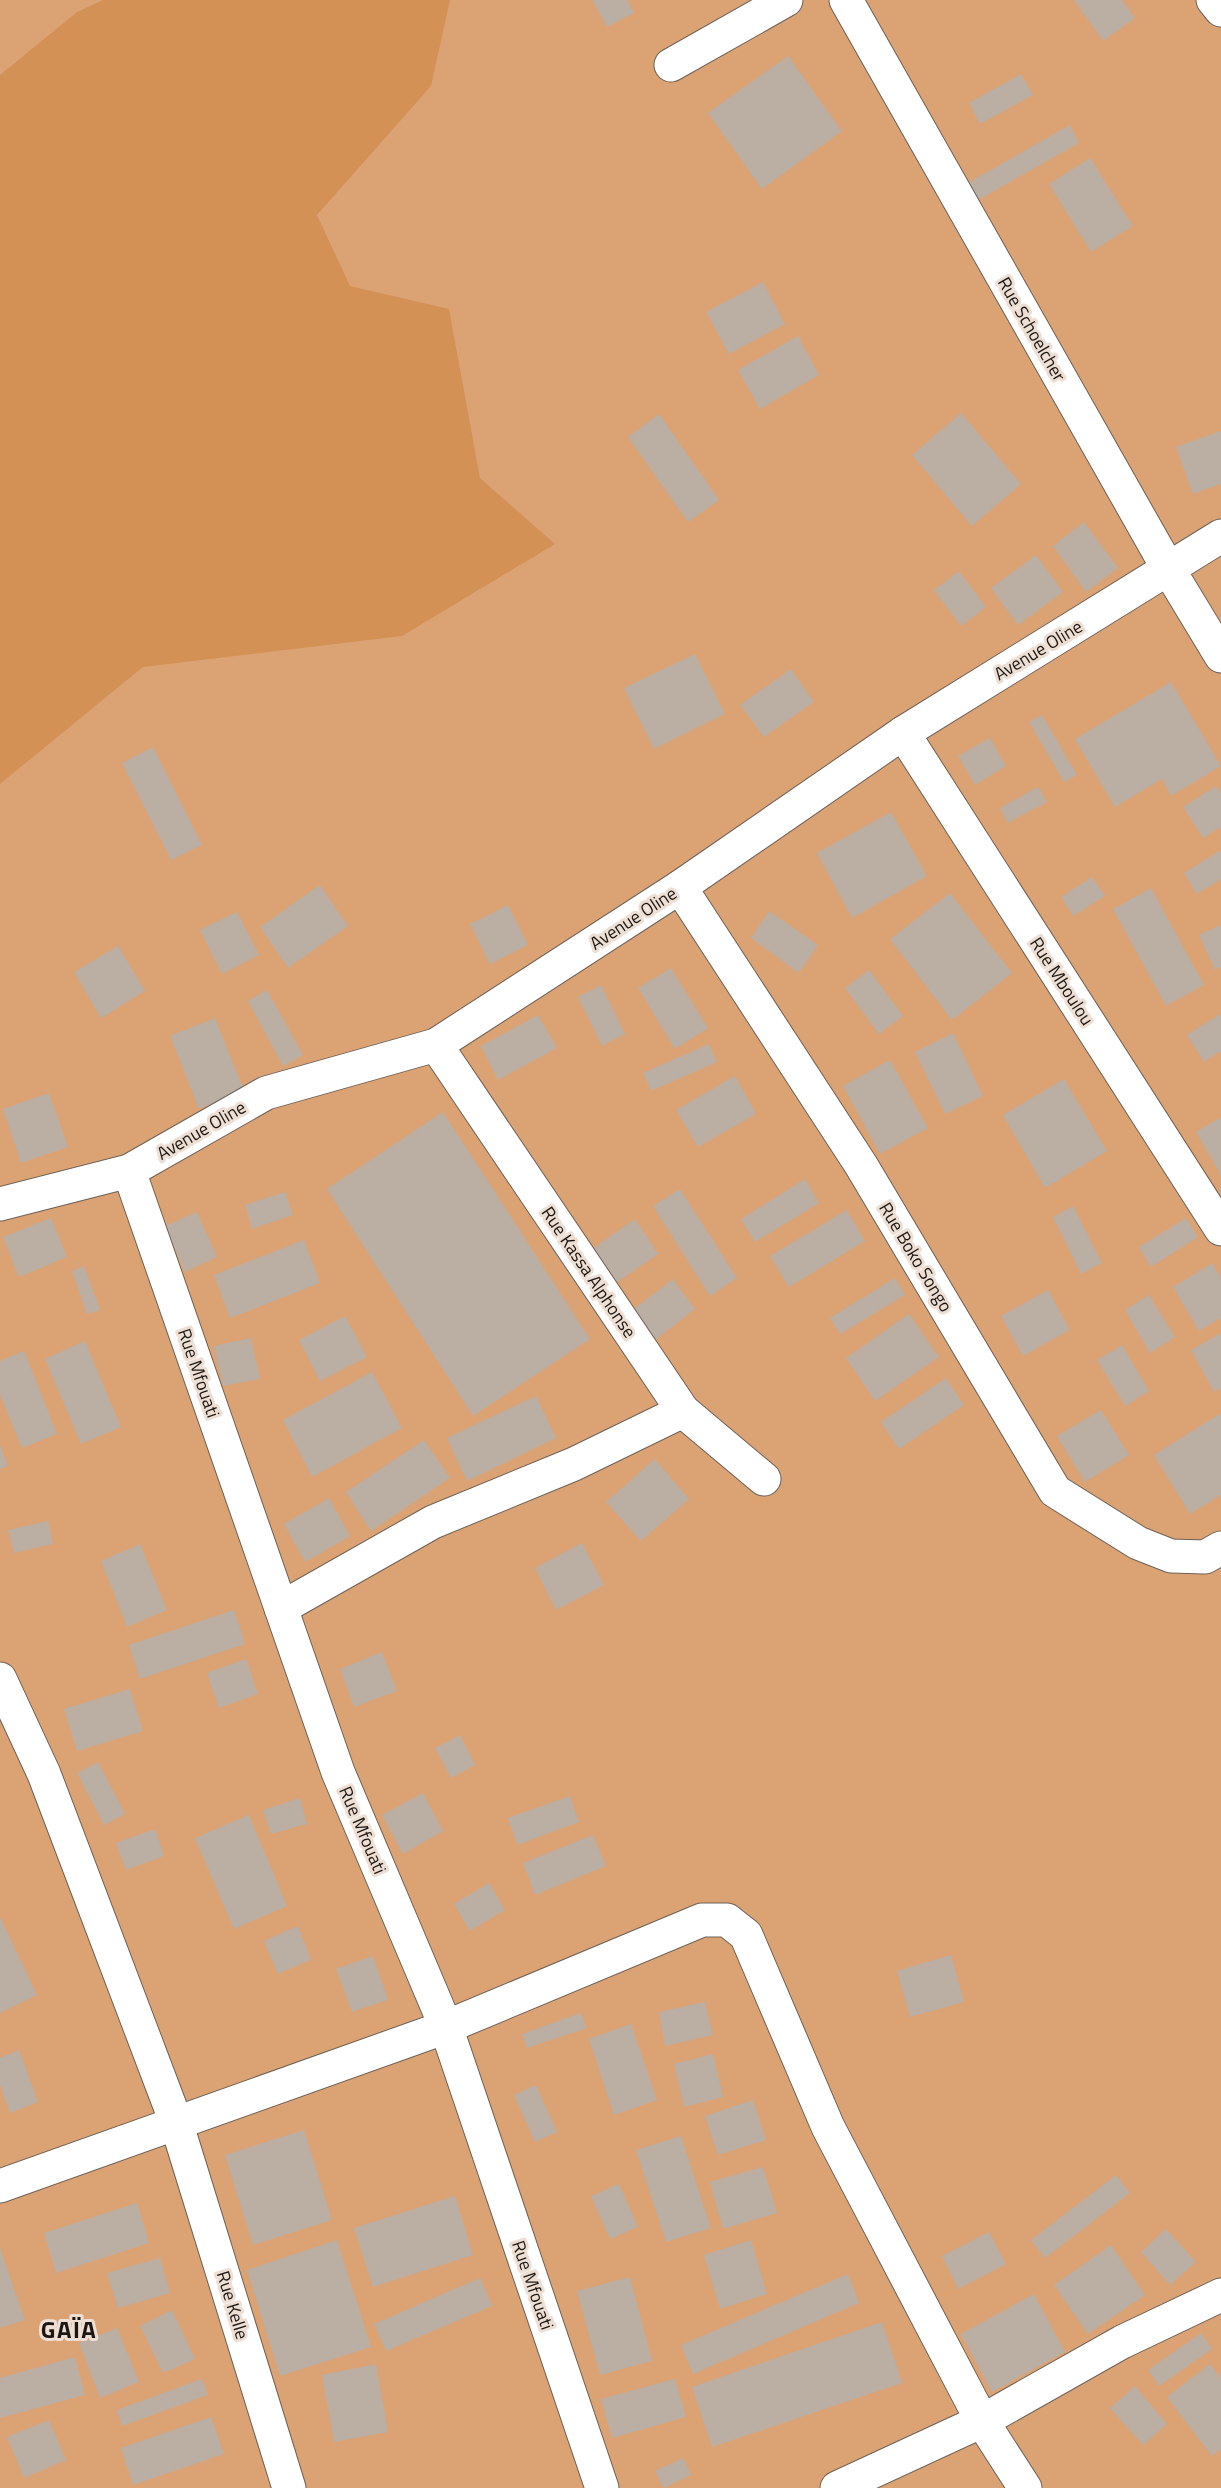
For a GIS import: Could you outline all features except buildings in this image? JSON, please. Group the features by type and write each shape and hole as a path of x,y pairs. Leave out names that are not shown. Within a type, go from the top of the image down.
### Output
{"street":[{"path":"671,65 786,0"},
{"name":"Rue Schoelcher","path":"846,0 1169,570 1221,656"},
{"path":"1213,0 1221,10"},
{"name":"Avenue Oline","path":"0,1204 129,1171 266,1093 436,1046 680,887 903,733 1221,536"},
{"name":"Rue Mboulou","path":"903,733 1221,1229"},
{"name":"Rue Boko Songo","path":"680,887 861,1165 1055,1491 1138,1543 1171,1556 1213,1552"},
{"name":"Rue Kassa Alphonse","path":"436,1046 682,1411 764,1479"},
{"name":"Rue Mfouati","path":"129,1171 338,1772 446,2027 602,2488"},
{"path":"281,1608 433,1522 574,1464 682,1411"},
{"name":"Rue Kelle","path":"0,1679 44,1774 176,2122 289,2488"},
{"path":"0,2186 446,2027 702,1920 727,1920 746,1935 828,2127 982,2421 1024,2488"},
{"path":"837,2488 982,2421 1122,2342 1221,2295"}],"shaded area":[{"path":"0,0 1221,0 1221,2488 0,2488"},
{"path":"103,0 450,0 431,86 317,215 350,286 449,309 480,478 555,544 402,636 143,667 0,784 0,75 77,12"}],"district":[{"name":"GAÏA","path":"69,2329"}]}
